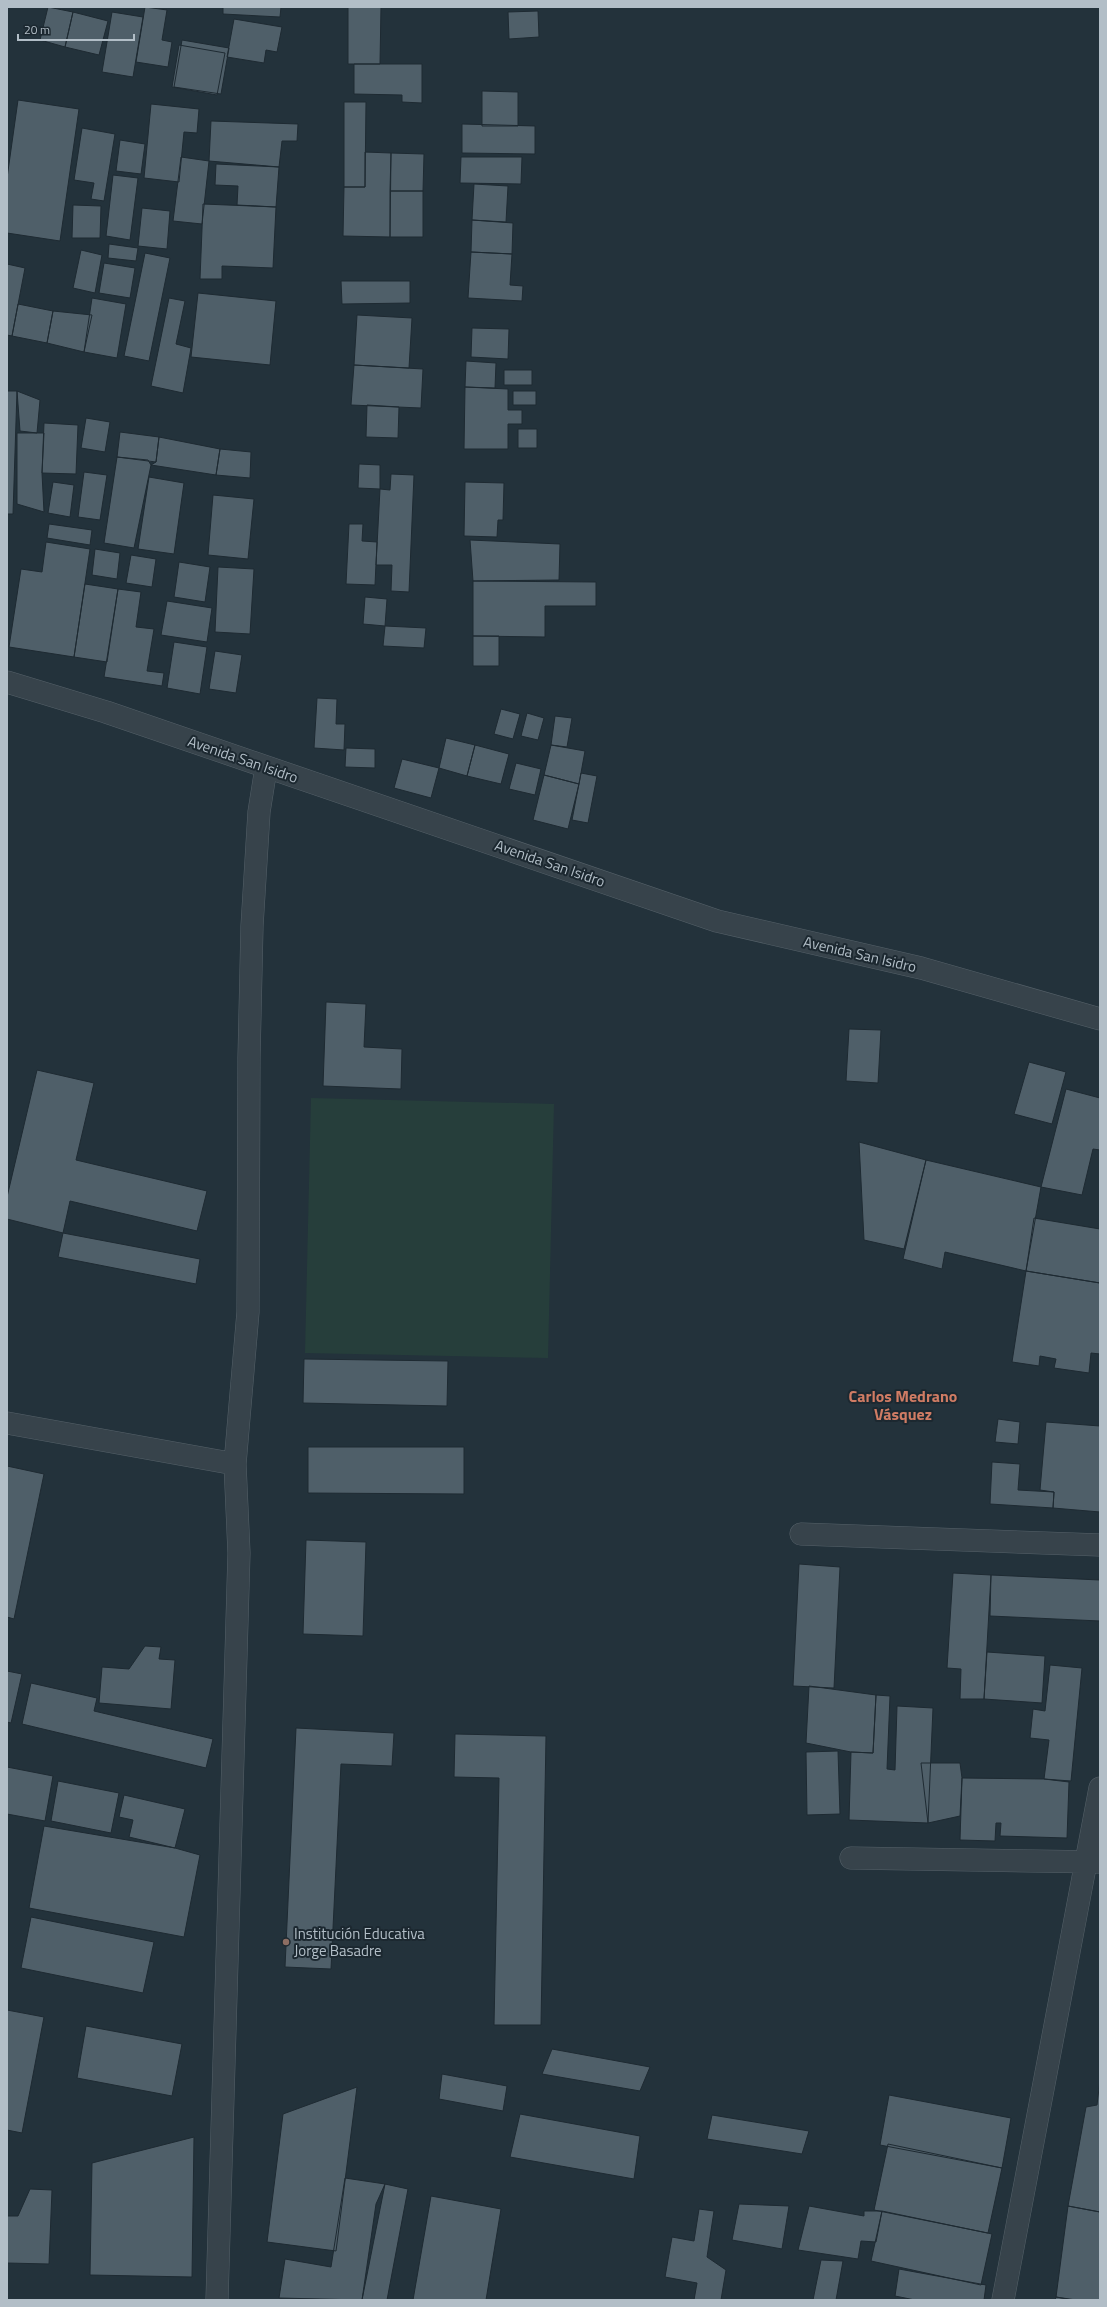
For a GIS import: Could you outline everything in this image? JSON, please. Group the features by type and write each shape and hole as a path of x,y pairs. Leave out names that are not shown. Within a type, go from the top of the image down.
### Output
{"street":[{"name":"Avenida San Isidro","path":"7,682 106,712 266,768 717,921 921,968 1100,1019"},
{"path":"217,2300 240,1553 235,1464 248,1312 249,1066 252,926 259,812 266,768"},
{"path":"7,1423 235,1464"},
{"path":"801,1534 1100,1545"},
{"path":"1003,2300 1093,1862 1100,1788"},
{"path":"851,1858 1093,1862"}],"green space":[{"path":"311,1098 554,1104 548,1358 305,1353"}],"building":[{"path":"48,7 73,12 65,47 40,40"},
{"path":"145,7 167,10 162,40 172,42 168,67 136,62"},
{"path":"223,7 281,7 280,17 223,14"},
{"path":"348,7 381,7 380,64 348,64"},
{"path":"538,11 539,37 509,39 508,12"},
{"path":"73,12 108,21 99,55 65,47"},
{"path":"112,12 143,17 133,77 102,72"},
{"path":"234,19 282,27 277,52 266,50 264,63 227,57"},
{"path":"182,40 229,48 221,94 174,87"},
{"path":"179,45 225,53 217,95 172,87"},
{"path":"354,64 422,64 422,103 402,102 402,95 354,94"},
{"path":"482,91 518,92 518,126 482,126"},
{"path":"18,100 79,109 60,241 7,233 7,178"},
{"path":"344,102 366,102 365,187 344,187"},
{"path":"151,104 199,109 197,133 184,132 179,182 144,178"},
{"path":"211,121 298,124 297,141 282,141 279,167 209,161"},
{"path":"462,124 535,126 535,154 462,153"},
{"path":"82,128 115,134 104,201 91,199 94,183 74,180"},
{"path":"120,140 145,144 141,174 116,171"},
{"path":"365,152 391,153 390,237 343,236 344,187 365,187"},
{"path":"391,153 424,154 423,191 390,191"},
{"path":"181,157 209,161 202,224 173,221"},
{"path":"461,157 522,157 521,184 460,183"},
{"path":"216,164 279,167 276,207 237,205 238,186 215,185"},
{"path":"113,175 138,178 130,240 106,236"},
{"path":"474,184 508,186 506,222 472,220"},
{"path":"390,191 423,191 423,237 390,237"},
{"path":"203,204 276,207 273,268 222,266 222,279 200,279"},
{"path":"73,205 101,206 100,238 72,238"},
{"path":"142,208 170,211 167,249 138,246"},
{"path":"472,220 513,223 512,254 471,252"},
{"path":"109,244 138,248 136,261 108,258"},
{"path":"81,250 102,255 95,293 73,288"},
{"path":"471,252 512,254 510,285 523,286 522,301 468,298"},
{"path":"145,253 170,258 149,361 124,356"},
{"path":"104,263 135,268 130,298 99,293"},
{"path":"7,264 25,268 12,336 7,335"},
{"path":"341,281 410,281 410,303 342,304"},
{"path":"198,293 276,301 270,365 191,357"},
{"path":"92,298 126,304 117,358 84,352"},
{"path":"169,298 185,301 176,344 191,348 183,393 151,386"},
{"path":"18,304 53,311 47,343 12,336"},
{"path":"53,311 92,315 84,352 47,343"},
{"path":"357,315 412,318 409,368 354,365"},
{"path":"472,328 509,329 508,359 471,357"},
{"path":"466,361 496,363 495,388 465,387"},
{"path":"354,365 423,369 421,408 351,405"},
{"path":"504,370 532,370 532,385 504,385"},
{"path":"465,387 508,389 508,410 522,410 522,424 508,424 508,449 464,449"},
{"path":"7,391 17,391 13,514 7,514"},
{"path":"17,391 40,400 37,433 20,431"},
{"path":"513,391 536,391 536,405 513,405"},
{"path":"367,405 399,407 398,438 366,437"},
{"path":"86,418 110,422 105,452 81,448"},
{"path":"44,423 78,425 76,474 42,473"},
{"path":"518,429 537,429 537,448 518,448"},
{"path":"120,432 159,437 156,462 117,457"},
{"path":"17,433 44,433 42,473 44,512 17,504"},
{"path":"159,437 220,449 216,475 151,465 156,462"},
{"path":"220,449 251,452 250,478 216,475"},
{"path":"117,457 148,460 151,465 134,548 104,543"},
{"path":"359,464 380,465 380,489 358,488"},
{"path":"84,472 107,475 100,520 78,517"},
{"path":"391,474 414,475 409,592 391,591 392,565 376,565 380,489 390,490"},
{"path":"149,477 184,483 174,554 138,549"},
{"path":"53,482 74,485 70,517 48,513"},
{"path":"465,482 504,483 503,520 498,520 497,537 464,536"},
{"path":"213,495 254,499 248,559 208,555"},
{"path":"49,524 92,530 90,545 47,538"},
{"path":"349,524 363,524 362,541 377,542 375,585 346,584"},
{"path":"470,540 560,544 559,580 473,581"},
{"path":"46,542 90,549 74,657 9,647 21,569 42,572"},
{"path":"95,549 120,553 117,579 92,575"},
{"path":"131,555 156,559 152,587 126,583"},
{"path":"179,562 210,567 205,602 174,597"},
{"path":"218,567 254,569 250,634 215,632"},
{"path":"473,581 596,582 596,606 545,606 545,637 473,636"},
{"path":"85,584 118,589 107,662 74,657"},
{"path":"118,589 141,592 136,627 154,629 147,671 164,673 162,686 104,677"},
{"path":"365,597 387,599 385,626 363,624"},
{"path":"167,601 212,608 207,642 161,635"},
{"path":"385,626 426,628 424,648 383,646"},
{"path":"473,636 499,636 499,666 473,666"},
{"path":"174,642 207,647 200,694 167,688"},
{"path":"215,651 242,655 236,693 209,689"},
{"path":"317,698 337,699 336,724 345,724 344,750 314,748"},
{"path":"501,709 520,714 513,739 494,734"},
{"path":"527,713 544,718 538,740 521,736"},
{"path":"555,716 572,718 567,747 551,745"},
{"path":"446,738 475,745 467,776 439,768"},
{"path":"475,745 509,754 501,784 467,776"},
{"path":"551,745 585,751 579,784 544,775"},
{"path":"346,748 375,749 375,768 345,767"},
{"path":"402,759 439,768 431,798 394,788"},
{"path":"516,763 541,769 535,795 509,789"},
{"path":"581,773 597,776 588,823 572,820"},
{"path":"544,775 579,784 568,829 533,820"},
{"path":"326,1002 366,1004 364,1047 402,1049 401,1089 323,1086"},
{"path":"849,1029 881,1030 878,1083 846,1081"},
{"path":"1029,1062 1066,1072 1052,1124 1014,1114"},
{"path":"37,1070 94,1083 76,1160 207,1191 197,1231 70,1201 63,1233 7,1219 7,1197"},
{"path":"1066,1089 1100,1098 1100,1150 1093,1149 1082,1195 1041,1187"},
{"path":"859,1142 926,1160 904,1249 864,1240"},
{"path":"926,1160 1041,1187 1026,1271 945,1252 942,1269 903,1259"},
{"path":"1034,1218 1100,1229 1100,1283 1026,1271"},
{"path":"63,1233 200,1259 196,1284 58,1257"},
{"path":"1026,1271 1100,1283 1100,1354 1091,1353 1089,1373 1054,1368 1056,1359 1040,1356 1039,1366 1012,1362"},
{"path":"304,1359 448,1361 447,1406 303,1403"},
{"path":"998,1419 1020,1422 1018,1444 995,1442"},
{"path":"1046,1422 1100,1426 1100,1512 1053,1508 1054,1492 1040,1490"},
{"path":"308,1447 464,1447 464,1494 308,1493"},
{"path":"992,1462 1020,1464 1018,1490 1054,1492 1053,1508 990,1504"},
{"path":"7,1466 44,1474 14,1619 7,1617"},
{"path":"306,1540 366,1542 363,1636 303,1634"},
{"path":"799,1564 840,1567 834,1688 793,1686"},
{"path":"953,1573 991,1575 984,1699 960,1699 961,1669 947,1668"},
{"path":"991,1575 1100,1580 1100,1621 990,1616"},
{"path":"145,1646 161,1647 159,1659 175,1660 171,1709 99,1703 102,1667 129,1669"},
{"path":"987,1652 1045,1656 1042,1703 984,1699"},
{"path":"1050,1665 1082,1668 1071,1781 1044,1779 1049,1740 1030,1738 1033,1709 1045,1711"},
{"path":"7,1671 22,1674 11,1723 7,1722"},
{"path":"31,1683 97,1698 94,1711 213,1739 206,1768 22,1724"},
{"path":"809,1686 876,1695 873,1753 851,1752 806,1743"},
{"path":"876,1695 890,1696 887,1769 895,1770 897,1706 933,1708 928,1823 849,1820 851,1752 873,1753"},
{"path":"296,1728 394,1733 392,1766 341,1764 331,1969 285,1967"},
{"path":"455,1734 546,1736 541,2025 494,2025 499,1778 454,1777"},
{"path":"838,1751 840,1814 807,1815 806,1752"},
{"path":"921,1763 960,1763 962,1778 960,1816 928,1823"},
{"path":"7,1767 53,1776 45,1821 7,1814"},
{"path":"962,1778 1044,1779 1069,1782 1067,1838 1000,1836 1001,1823 996,1823 995,1841 960,1840"},
{"path":"58,1781 119,1793 111,1833 51,1821"},
{"path":"124,1795 185,1809 175,1848 129,1837 133,1820 119,1817"},
{"path":"44,1826 175,1848 200,1855 184,1937 29,1908"},
{"path":"31,1917 154,1942 143,1993 21,1968"},
{"path":"7,2010 44,2017 22,2133 7,2130"},
{"path":"86,2026 182,2044 172,2096 77,2078"},
{"path":"552,2049 650,2067 640,2091 542,2074"},
{"path":"442,2074 507,2086 503,2111 439,2099"},
{"path":"1100,2080 1100,2212 1068,2206 1086,2107 1097,2105"},
{"path":"357,2087 336,2251 267,2242 283,2114"},
{"path":"889,2095 1011,2118 1002,2168 880,2145"},
{"path":"520,2114 640,2136 634,2179 510,2157"},
{"path":"712,2115 809,2131 802,2154 707,2139"},
{"path":"194,2137 192,2277 90,2275 92,2163"},
{"path":"888,2144 1002,2168 988,2233 874,2210"},
{"path":"345,2178 385,2184 376,2204 362,2300 279,2298 285,2259 331,2267"},
{"path":"385,2184 408,2189 387,2300 362,2300"},
{"path":"30,2189 52,2190 49,2264 7,2263 7,2216 18,2216"},
{"path":"431,2196 501,2209 486,2300 413,2300"},
{"path":"739,2204 789,2206 782,2249 732,2240"},
{"path":"809,2206 864,2216 864,2211 882,2211 876,2242 861,2241 858,2259 798,2250"},
{"path":"1068,2206 1100,2212 1100,2300 1072,2300 1056,2297"},
{"path":"699,2209 714,2211 707,2257 726,2270 721,2300 694,2300 697,2283 665,2277 672,2237 694,2241"},
{"path":"882,2211 992,2234 981,2285 871,2261"},
{"path":"821,2260 843,2261 836,2300 813,2300"},
{"path":"899,2269 986,2285 984,2300 915,2300 895,2296"},
{"path":"1056,2297 1076,2300 1055,2300"}],"place":[{"name":"Institución Educativa Jorge Basadre","path":"286,1942"}],"district":[{"name":"Carlos Medrano Vásquez","path":"903,1405"}]}
